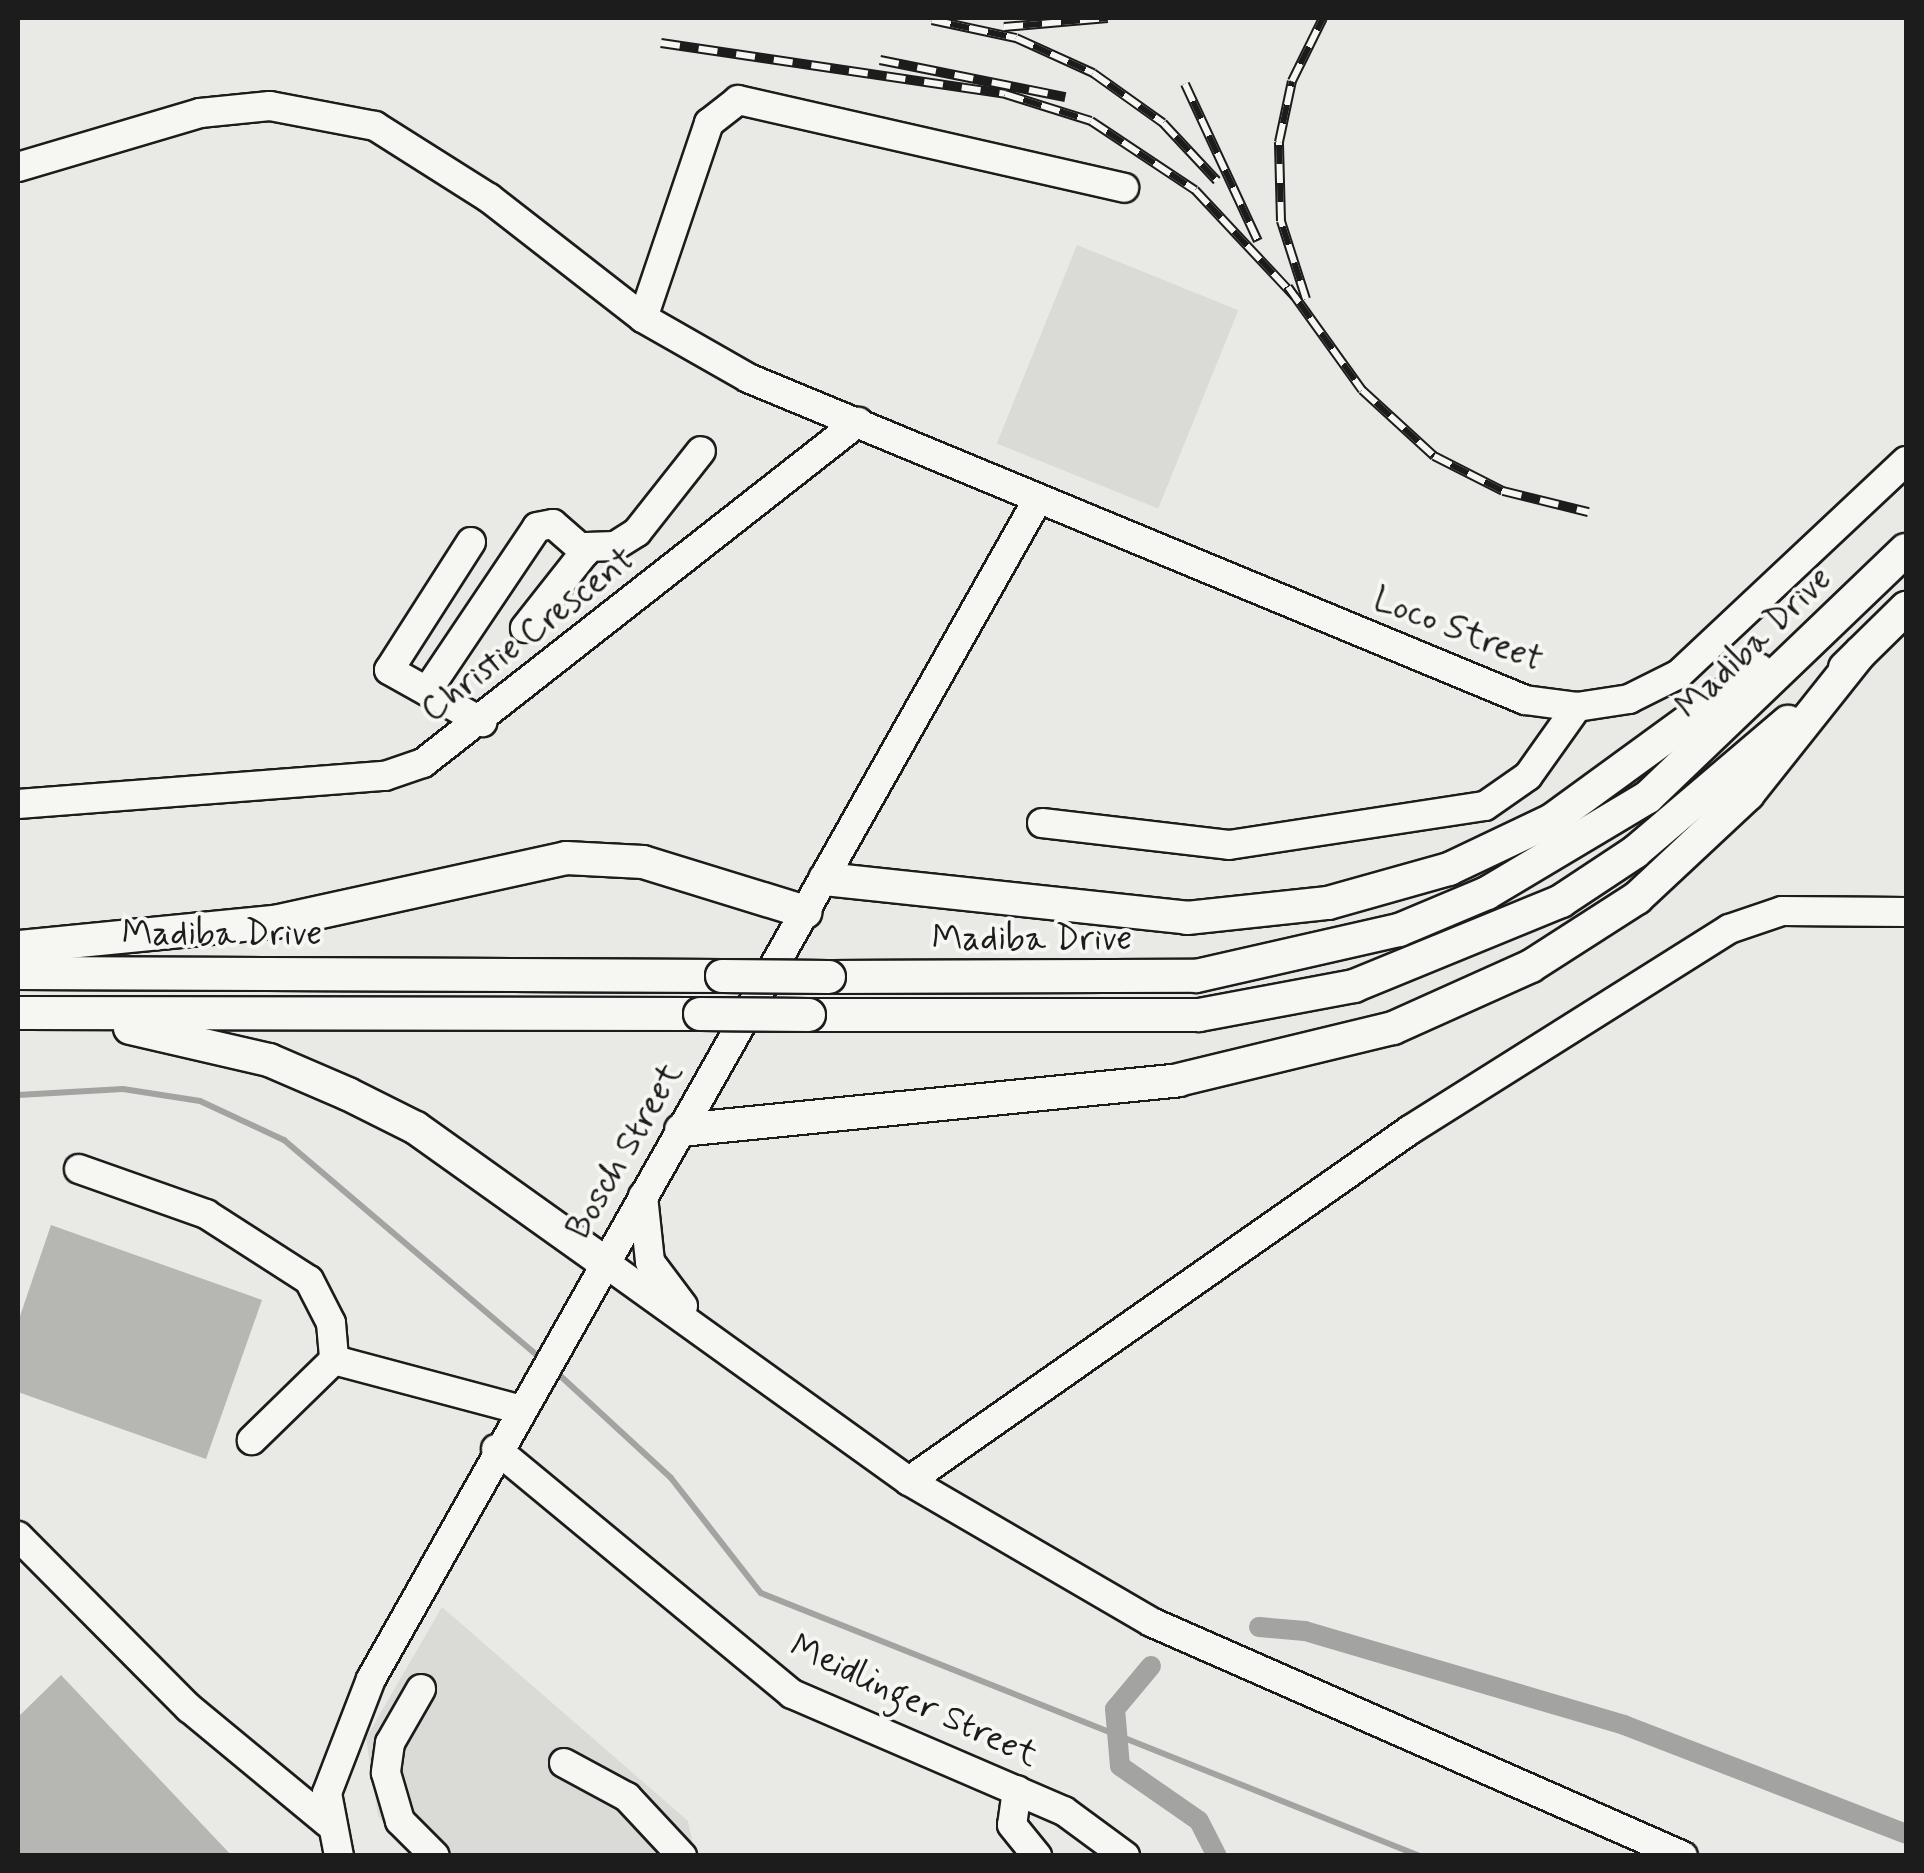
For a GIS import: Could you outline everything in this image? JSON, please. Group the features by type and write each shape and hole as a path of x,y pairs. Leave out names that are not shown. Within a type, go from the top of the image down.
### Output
{"main road":[{"name":"Madiba Drive","path":"18,973 1196,976 1299,960 1399,930 1488,893 1648,796 1906,550"},
{"path":"27,1014 1198,1015 1400,972 1561,901 1635,852 1906,608"},
{"path":"826,879 1188,918 1384,890 1568,811 1840,615"},
{"path":"680,1130 1178,1080 1393,1028 1531,966 1637,898 1748,794 1860,653"},
{"path":"18,946 274,922 566,858 643,862 806,912"},
{"path":"27,1014 269,1060 332,1087 416,1128 604,1262"}],"street":[{"path":"643,318 709,123 738,100 1124,188"},
{"name":"Loco Street","path":"18,167 200,113 323,110 405,142 643,318 748,378 1524,700 1577,706 1629,699 1724,641 1906,461"},
{"name":"Christie Crescent","path":"18,805 386,776 482,722 858,422"},
{"path":"427,692 537,527 553,524 586,548 615,546 636,532 702,451"},
{"name":"Bosch Street","path":"339,1856 328,1823 345,1731 522,1400 826,879 1038,498"},
{"path":"472,542 392,654 389,670 482,722"},
{"path":"525,628 586,548"},
{"path":"1042,822 1229,845 1485,806 1528,776 1577,706"},
{"path":"909,1480 1381,1150 1729,929 1800,909 1906,912"},
{"path":"79,1170 206,1214 276,1251 324,1304 334,1360"},
{"path":"643,1194 650,1262 712,1339"},
{"path":"604,1262 909,1480 1151,1622 1683,1856"},
{"path":"334,1360 522,1400"},
{"path":"252,1440 334,1360"},
{"name":"Meidlinger Street","path":"496,1449 792,1694 1017,1790 1100,1832 1125,1856"},
{"path":"18,1536 189,1708 328,1823"},
{"path":"421,1689 390,1744 386,1773 400,1822 435,1856"},
{"path":"564,1763 627,1797 682,1856"},
{"path":"1017,1790 1012,1826 1037,1856"}],"shaded area":[{"path":"1077,245 1238,310 1158,509 997,443"},
{"path":"442,1607 688,1821 695,1855 412,1855 378,1816 366,1738"}],"building":[{"path":"51,1225 262,1300 206,1459 18,1392 18,1322"},
{"path":"61,1675 232,1856 18,1856 18,1717"}],"waterway":[{"path":"18,1095 123,1089 200,1101 284,1140 541,1359"},
{"path":"554,1370 671,1478 761,1593 1420,1856"},
{"path":"1259,1627 1305,1631 1624,1725 1906,1834"},
{"path":"1151,1666 1115,1709 1120,1766 1199,1821 1217,1856"}],"railway":[{"path":"1004,27 1108,18"},
{"path":"1306,299 1281,221 1279,142 1292,81 1323,18"},
{"path":"932,20 1016,38 1093,73 1163,123 1217,181"},
{"path":"661,43 1005,94 1091,121 1195,190 1295,297"},
{"path":"880,60 1065,97"},
{"path":"1185,84 1258,241"},
{"path":"1288,287 1362,390 1434,456 1503,491 1588,512"}]}
